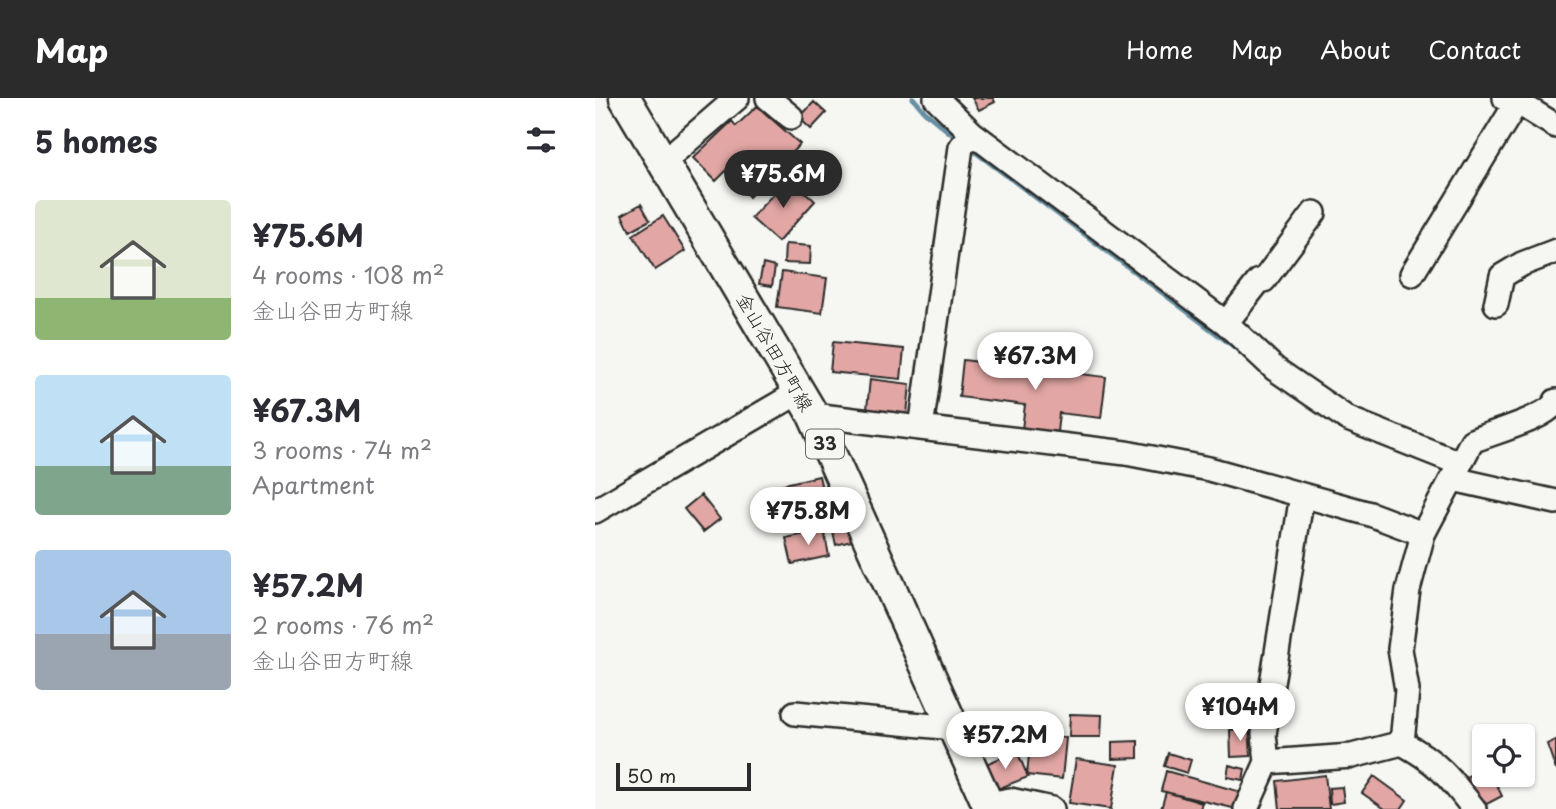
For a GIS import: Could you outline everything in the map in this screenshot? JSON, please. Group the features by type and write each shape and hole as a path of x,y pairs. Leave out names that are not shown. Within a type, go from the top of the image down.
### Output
{"main road":[{"name":"金山谷田方町線","path":"625,98 806,404 989,807"}],"street":[{"path":"663,162 737,98"},
{"path":"768,98 792,117"},
{"path":"936,98 972,133 1226,323 1275,369 1348,419 1456,471 1556,502"},
{"path":"1412,274 1511,100 1556,126"},
{"path":"921,428 961,147 972,133"},
{"path":"1226,323 1259,281 1264,279 1314,213"},
{"path":"1496,304 1502,276 1522,264 1556,251"},
{"path":"1402,743 1407,690 1401,649 1408,590 1423,534 1472,441 1532,419 1554,406 1556,401"},
{"path":"595,511 806,404 921,428 1126,453 1209,469 1370,514 1423,534"},
{"path":"1246,809 1267,762 1264,734 1302,495"},
{"path":"795,713 954,728"},
{"path":"1267,762 1352,756 1402,743 1424,754 1445,772 1474,809"},
{"path":"989,807 1010,800 1052,809"}],"building":[{"path":"972,98 993,98 995,102 979,110"},
{"path":"814,102 826,113 811,129 799,118"},
{"path":"757,106 800,144 749,197 740,186 750,177 735,162 716,181 693,158 732,121 736,126"},
{"path":"789,177 815,201 778,242 751,218"},
{"path":"641,204 650,220 630,231 622,215"},
{"path":"663,216 685,251 655,270 633,235"},
{"path":"785,244 811,246 810,264 784,263"},
{"path":"763,264 775,267 772,286 759,284"},
{"path":"782,272 827,278 822,313 777,307"},
{"path":"833,342 904,349 901,379 830,372"},
{"path":"963,360 1106,377 1101,418 1059,413 1057,432 1022,429 1025,405 959,397"},
{"path":"870,379 910,384 907,414 867,409"},
{"path":"819,476 829,519 786,528 776,486"},
{"path":"701,495 720,519 703,532 684,509"},
{"path":"850,519 855,540 836,545 831,523"},
{"path":"824,530 829,556 792,564 786,538"},
{"path":"1070,714 1102,715 1101,737 1069,737"},
{"path":"1249,728 1251,756 1231,757 1230,730"},
{"path":"1031,734 1066,738 1062,779 1027,775"},
{"path":"1556,740 1556,770 1547,744"},
{"path":"1138,741 1138,758 1112,759 1112,742"},
{"path":"1017,751 1028,777 992,791 981,766"},
{"path":"1168,753 1191,760 1187,773 1164,766"},
{"path":"1076,759 1118,765 1111,809 1069,803"},
{"path":"1229,765 1245,769 1243,780 1227,777"},
{"path":"1166,771 1241,792 1237,809 1161,791"},
{"path":"1472,774 1472,787 1498,787 1502,796 1481,807 1466,777"},
{"path":"1325,775 1329,809 1280,809 1277,781"},
{"path":"1374,776 1407,800 1401,809 1385,809 1362,793"},
{"path":"1342,787 1344,802 1330,804 1329,788"},
{"path":"1166,792 1202,803 1200,809 1161,809"}],"waterway":[{"path":"913,98 925,112 959,140"},
{"path":"970,148 1241,352"}]}
